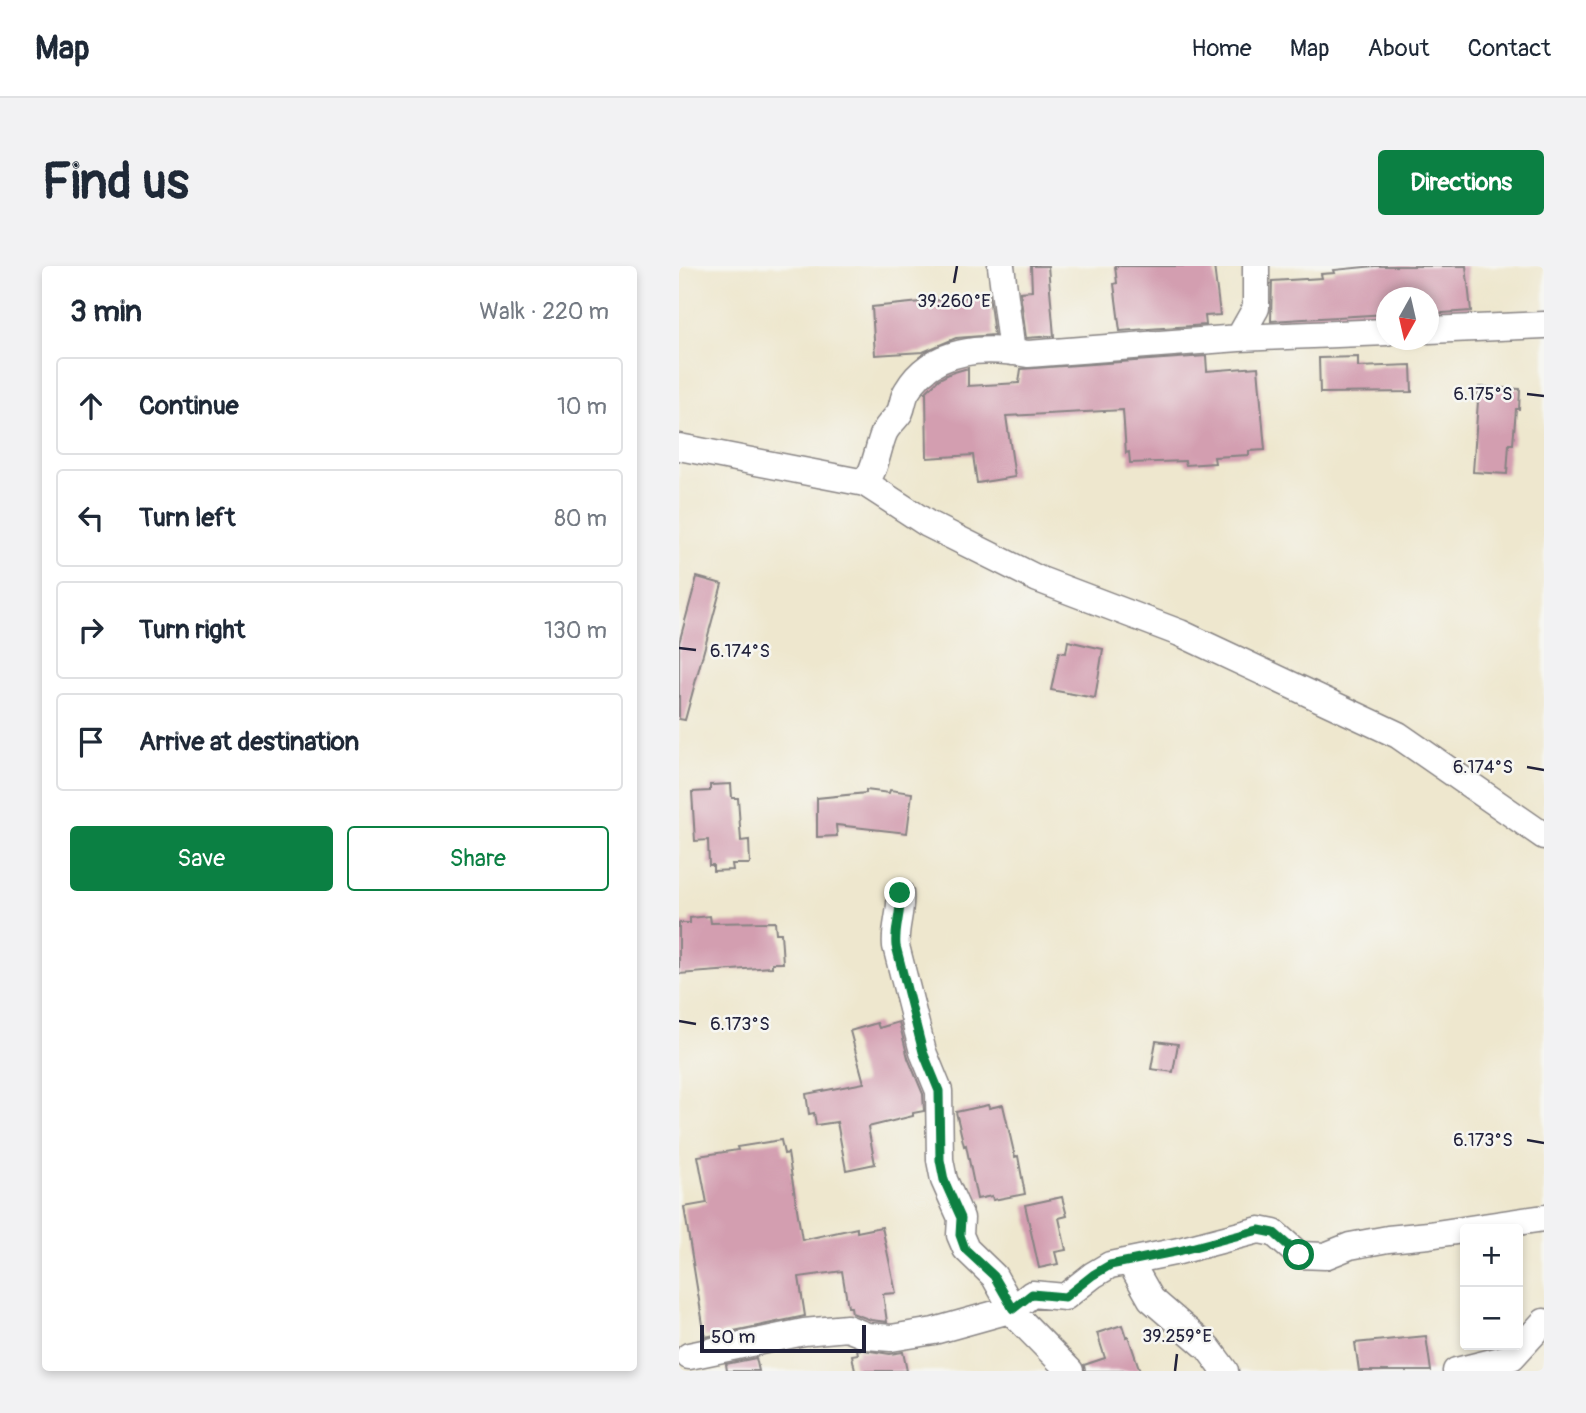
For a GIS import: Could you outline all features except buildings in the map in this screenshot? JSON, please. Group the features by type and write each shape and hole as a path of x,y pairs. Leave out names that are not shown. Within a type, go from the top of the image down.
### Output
{"street":[{"path":"1001,266 1012,352"},
{"path":"1239,338 1256,309 1256,266"},
{"path":"1439,330 1544,325"},
{"path":"865,484 872,474 887,425 899,413 905,393 929,365 968,351 1028,354 1239,338 1376,332"},
{"path":"679,447 865,484 928,524 1038,579 1179,632 1398,735 1544,836"},
{"path":"900,893 901,904 894,932 896,946 923,1052 939,1091 938,1136 944,1180 961,1218 960,1235 965,1249 994,1276 1013,1309 1041,1344 1070,1371"},
{"path":"690,1362 804,1332 847,1328 867,1336 891,1338 934,1331 1013,1309 1032,1294 1065,1297 1110,1265 1179,1251 1259,1230 1274,1233 1299,1255 1325,1256 1350,1246 1388,1239 1544,1218"},
{"path":"1130,1262 1151,1299 1208,1348 1225,1371"},
{"path":"1456,1371 1512,1357 1544,1322"}],"route":[{"path":"900,893 901,904 894,932 896,946 909,992 913,1019 939,1091 938,1136 944,1180 961,1218 960,1235 965,1249 994,1276 1013,1309 1032,1294 1065,1297 1110,1265 1179,1251 1259,1230 1274,1233 1299,1255"}]}
